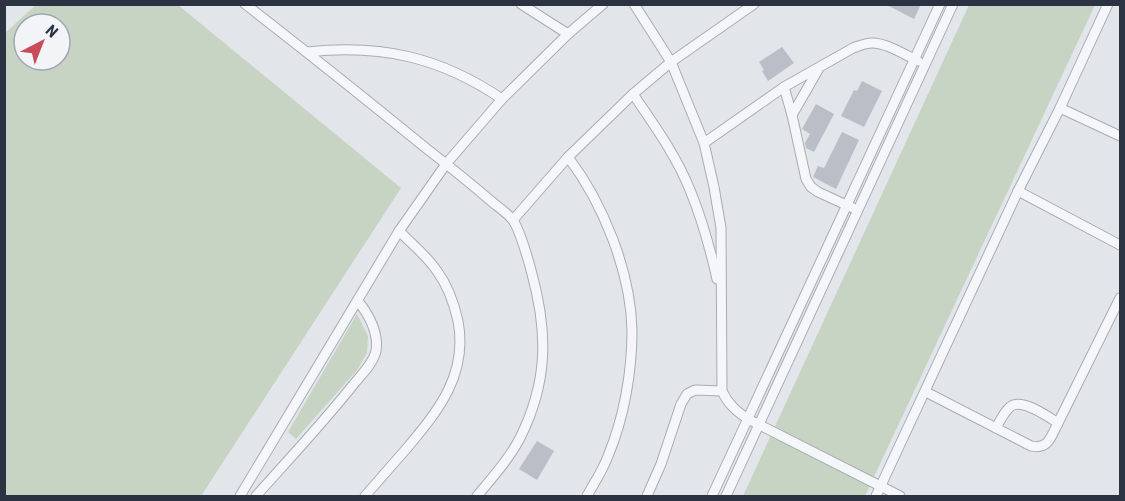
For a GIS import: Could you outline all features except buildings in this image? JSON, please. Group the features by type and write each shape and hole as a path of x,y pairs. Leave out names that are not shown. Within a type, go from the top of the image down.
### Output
{"street":[{"path":"245,4 479,190 513,220 531,267 539,298 543,326 540,382 532,409 519,439 494,476 477,496"},
{"path":"521,4 568,34"},
{"path":"240,496 399,231 446,164 502,99 568,34 603,4"},
{"path":"634,4 671,62 704,143 721,228 722,391 726,400 748,418 900,496"},
{"path":"513,220 568,157 633,94 671,62 754,4"},
{"path":"712,496 940,4"},
{"path":"726,496 953,4"},
{"path":"876,496 1108,4"},
{"path":"704,143 784,87 864,44 873,43 886,46 926,65"},
{"path":"307,52 354,49 403,55 448,69 485,87 502,99"},
{"path":"792,115 820,68"},
{"path":"784,87 806,179 818,192 858,210"},
{"path":"633,94 662,136 690,188 703,223 720,296"},
{"path":"1060,108 1120,136"},
{"path":"568,157 589,188 604,217 626,285 632,331 627,390 620,423 608,459 586,496"},
{"path":"1018,191 1120,245"},
{"path":"365,496 431,418 450,389 458,368 459,328 447,287 424,255 399,231"},
{"path":"926,393 1031,446 1038,448 1044,446 1058,423 1120,297"},
{"path":"256,496 345,394 376,353 374,328 368,313 358,301"},
{"path":"647,496 661,464 681,404 687,394 695,390 722,391"},
{"path":"996,428 1008,408 1018,404 1031,408 1058,423"}],"green space":[{"path":"37,4 178,5 401,188 201,496 5,496 5,33 12,27 12,72 72,72 72,12 28,12"},
{"path":"969,5 1095,5 865,496 743,496"},
{"path":"357,314 368,336 367,353 357,370 296,439 288,432"}]}
